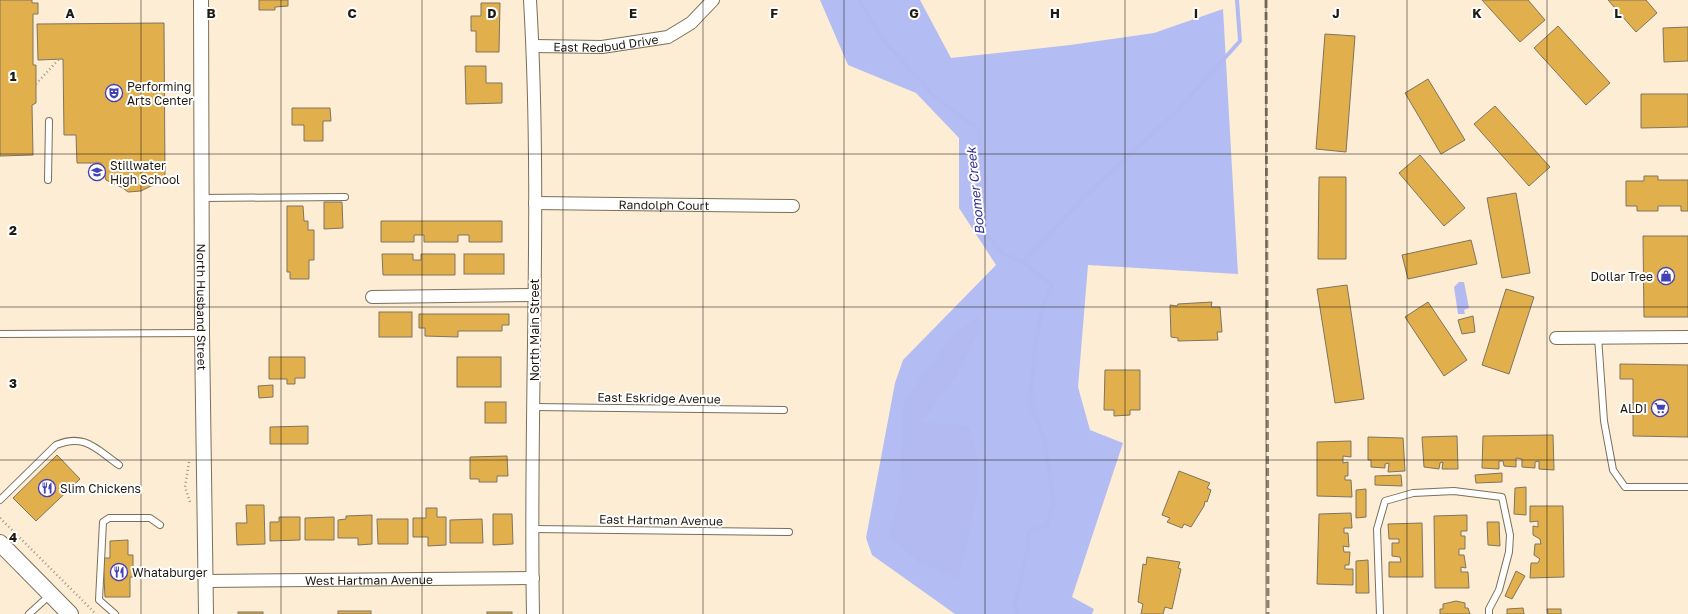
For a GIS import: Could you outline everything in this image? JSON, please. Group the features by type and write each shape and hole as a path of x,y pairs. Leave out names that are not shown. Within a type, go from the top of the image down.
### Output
{"main road":[{"path":"1,547 70,614"}],"street":[{"name":"North Husband Street","path":"201,0 202,332 206,614"},
{"name":"North Main Street","path":"530,0 533,46 535,203 533,614"},
{"name":"East Redbud Drive","path":"533,46 602,47 668,37 692,23 713,0"},
{"name":"Randolph Court","path":"535,203 793,206"},
{"path":"372,297 534,295"},
{"path":"1556,338 1688,337"},
{"name":"West Hartman Avenue","path":"206,581 532,578"}],"lane":[{"path":"48,121 48,180"},
{"path":"201,198 345,197"},
{"path":"0,334 202,332"},
{"path":"1598,337 1604,421 1613,470 1625,487 1688,487"},
{"name":"East Eskridge Avenue","path":"534,407 784,410"},
{"path":"0,500 56,445 68,440 85,441 119,464"},
{"path":"1380,614 1377,529 1385,502 1413,493 1454,491 1502,497 1510,535 1509,552 1499,590 1489,609 1490,614"},
{"path":"115,614 99,600 103,522 109,518 150,518 160,525"},
{"name":"East Hartman Avenue","path":"533,529 789,532"},
{"path":"29,614 50,594"}],"path":[{"path":"36,84 59,60"},
{"path":"0,518 96,614"}],"shaded area":[{"path":"820,0 920,0 951,58 1070,45 1154,33 1223,9 1238,274 1088,265 1078,387 1090,430 1123,443 1072,597 1094,609 1092,614 955,614 872,555 866,538 895,383 903,360 996,265 959,208 959,138 916,93 848,65"},
{"path":"1459,282 1464,282 1469,308 1464,310 1465,314 1458,314 1454,287"},
{"path":"978,316 981,328 958,374 921,422 969,426 975,445 978,465 976,502 959,579 921,564 891,538 889,533 894,519 900,492 903,404 948,340"}],"building":[{"path":"0,0 32,0 32,3 38,3 38,14 33,14 33,65 36,65 36,103 32,105 33,155 0,156"},
{"path":"259,0 288,0 288,6 275,7 275,10 259,10"},
{"path":"1482,0 1528,0 1545,20 1520,42"},
{"path":"1608,0 1646,0 1657,13 1636,32"},
{"path":"481,3 500,3 499,52 476,52 476,31 471,31 471,16 481,16"},
{"name":"Performing Arts Center","path":"164,23 165,179 141,191 128,192 106,180 101,163 77,163 76,135 64,135 63,59 38,60 37,24"},
{"path":"1558,26 1610,83 1586,105 1534,48"},
{"path":"1688,27 1688,61 1664,62 1663,28"},
{"path":"1325,34 1355,36 1346,152 1316,149"},
{"path":"465,66 486,66 486,83 502,83 502,103 466,104"},
{"path":"1428,79 1465,140 1441,154 1405,93"},
{"path":"1641,94 1688,94 1688,127 1641,128"},
{"path":"1495,106 1550,167 1529,186 1474,124"},
{"path":"292,108 330,108 331,121 323,121 323,141 304,141 304,125 292,125"},
{"path":"1420,155 1465,208 1444,226 1399,173"},
{"path":"1644,176 1658,176 1658,180 1688,180 1688,211 1681,211 1681,206 1658,206 1658,211 1637,211 1637,206 1626,206 1626,181 1644,181"},
{"path":"1319,177 1346,177 1346,259 1318,259"},
{"path":"1516,193 1530,273 1502,278 1487,198"},
{"path":"324,202 342,202 343,228 324,229"},
{"path":"287,206 303,206 304,221 308,221 308,230 314,230 314,260 309,260 309,279 290,279 290,272 287,272"},
{"path":"381,221 502,221 502,242 469,242 469,235 458,235 458,242 424,242 424,235 414,235 414,242 381,242"},
{"name":"Dollar Tree","path":"1643,236 1688,236 1688,317 1644,317"},
{"path":"1471,240 1477,264 1408,279 1402,255"},
{"path":"382,254 413,254 413,260 421,260 421,254 455,254 455,275 383,275"},
{"path":"464,254 504,254 504,274 464,274"},
{"path":"1347,285 1364,399 1335,403 1317,289"},
{"path":"1506,289 1534,297 1509,374 1482,365"},
{"path":"1212,302 1211,307 1220,307 1222,332 1217,332 1218,340 1178,341 1178,338 1171,337 1170,305 1177,306 1178,304"},
{"path":"1428,302 1467,360 1444,376 1405,317"},
{"path":"379,312 412,312 412,337 379,337"},
{"path":"419,314 509,314 509,325 502,325 502,331 458,331 458,337 425,336 425,328 419,328"},
{"path":"1473,316 1475,332 1462,334 1458,320"},
{"path":"269,357 305,357 305,378 295,378 295,384 287,384 287,379 269,379"},
{"path":"457,357 501,357 501,387 457,387"},
{"name":"ALDI","path":"1620,364 1688,365 1688,437 1633,436 1633,379 1620,379"},
{"path":"1105,370 1140,370 1140,410 1130,410 1130,415 1114,416 1114,410 1104,410"},
{"path":"273,385 273,397 259,398 258,386"},
{"path":"485,402 506,402 506,423 485,423"},
{"path":"308,426 308,444 270,444 270,427"},
{"path":"1553,435 1554,470 1539,469 1539,461 1535,462 1535,468 1522,467 1522,459 1516,458 1516,467 1504,466 1503,461 1499,461 1499,469 1482,468 1483,436"},
{"path":"1457,436 1458,469 1442,469 1443,462 1440,463 1439,469 1424,467 1422,437"},
{"path":"1368,437 1403,438 1405,471 1388,472 1389,463 1385,464 1385,468 1371,467 1371,460 1368,460"},
{"path":"1351,441 1351,457 1343,456 1343,463 1348,462 1348,476 1345,476 1345,480 1351,480 1352,497 1317,496 1317,442"},
{"name":"Slim Chickens","path":"57,455 80,479 36,521 13,498"},
{"path":"507,456 508,476 497,476 497,482 479,482 479,479 470,479 470,457"},
{"path":"1179,471 1210,483 1207,488 1211,490 1207,502 1205,501 1204,506 1191,527 1184,524 1182,528 1167,522 1170,518 1162,515"},
{"path":"1502,473 1502,482 1476,483 1475,475"},
{"path":"1401,475 1402,486 1375,485 1375,476"},
{"path":"1526,487 1526,515 1514,514 1515,488"},
{"path":"1366,489 1366,517 1356,518 1356,490"},
{"path":"246,505 264,505 265,544 237,545 236,523 247,523"},
{"path":"1530,506 1563,506 1564,577 1530,578 1531,563 1538,563 1540,559 1534,555 1535,544 1541,544 1540,539 1533,535 1533,526 1538,527 1538,521 1530,522"},
{"path":"426,508 437,508 437,517 446,517 446,545 428,546 428,537 413,537 413,518 426,518"},
{"path":"1351,513 1352,528 1344,528 1344,533 1348,533 1349,547 1343,546 1344,552 1350,552 1349,565 1345,565 1345,569 1353,569 1353,585 1317,584 1319,514"},
{"path":"493,514 512,514 513,544 493,545"},
{"path":"372,515 372,544 358,545 358,538 338,538 338,520 346,519 346,516"},
{"path":"1467,515 1467,531 1461,531 1461,536 1465,536 1465,549 1459,549 1459,555 1464,555 1466,568 1461,567 1461,572 1468,572 1469,588 1435,588 1434,516"},
{"path":"279,517 300,517 300,540 270,541 270,522 279,522"},
{"path":"334,517 334,540 305,540 305,518"},
{"path":"377,519 408,519 408,544 378,544"},
{"path":"482,519 483,543 450,543 450,520"},
{"path":"1487,522 1499,522 1500,546 1488,545"},
{"path":"1422,523 1423,577 1389,577 1389,562 1401,562 1400,557 1392,556 1392,543 1399,543 1399,539 1389,539 1388,524"},
{"name":"Whataburger","path":"128,540 128,555 133,555 133,577 130,577 130,597 105,597 103,558 110,558 110,541"},
{"path":"1147,557 1180,562 1178,568 1181,569 1172,609 1165,607 1163,614 1141,614 1143,604 1138,602 1143,564 1146,565"},
{"path":"1368,560 1369,593 1356,593 1356,561"},
{"path":"1516,571 1525,576 1512,599 1505,596"},
{"path":"1456,601 1465,603 1465,608 1468,608 1470,614 1440,614 1440,609 1443,609 1443,604"},
{"path":"1523,608 1524,614 1507,614 1507,609"},
{"path":"1547,609 1561,609 1561,614 1548,614"},
{"path":"338,611 371,611 371,614 338,614"},
{"path":"238,612 263,612 263,614 238,614"},
{"path":"487,612 512,612 512,614 487,614"}],"waterway":[{"name":"Boomer Creek","path":"859,0 884,41 934,96 978,129 987,191 987,236 1004,254 1023,262 1052,285 1043,306 1035,346 1030,404 1044,437 1054,503 1047,525 1028,532 1028,547 1015,605 1017,614"},
{"path":"1023,262 1084,197 1177,111 1240,41 1237,0"}],"railway":[{"path":"1266,0 1268,614"}],"place":[{"name":"Performing Arts Center","path":"114,93"},
{"name":"Stillwater High School","path":"97,172"},
{"name":"Dollar Tree","path":"1666,276"},
{"name":"ALDI","path":"1660,408"},
{"name":"Slim Chickens","path":"47,488"},
{"name":"Whataburger","path":"119,572"}]}
